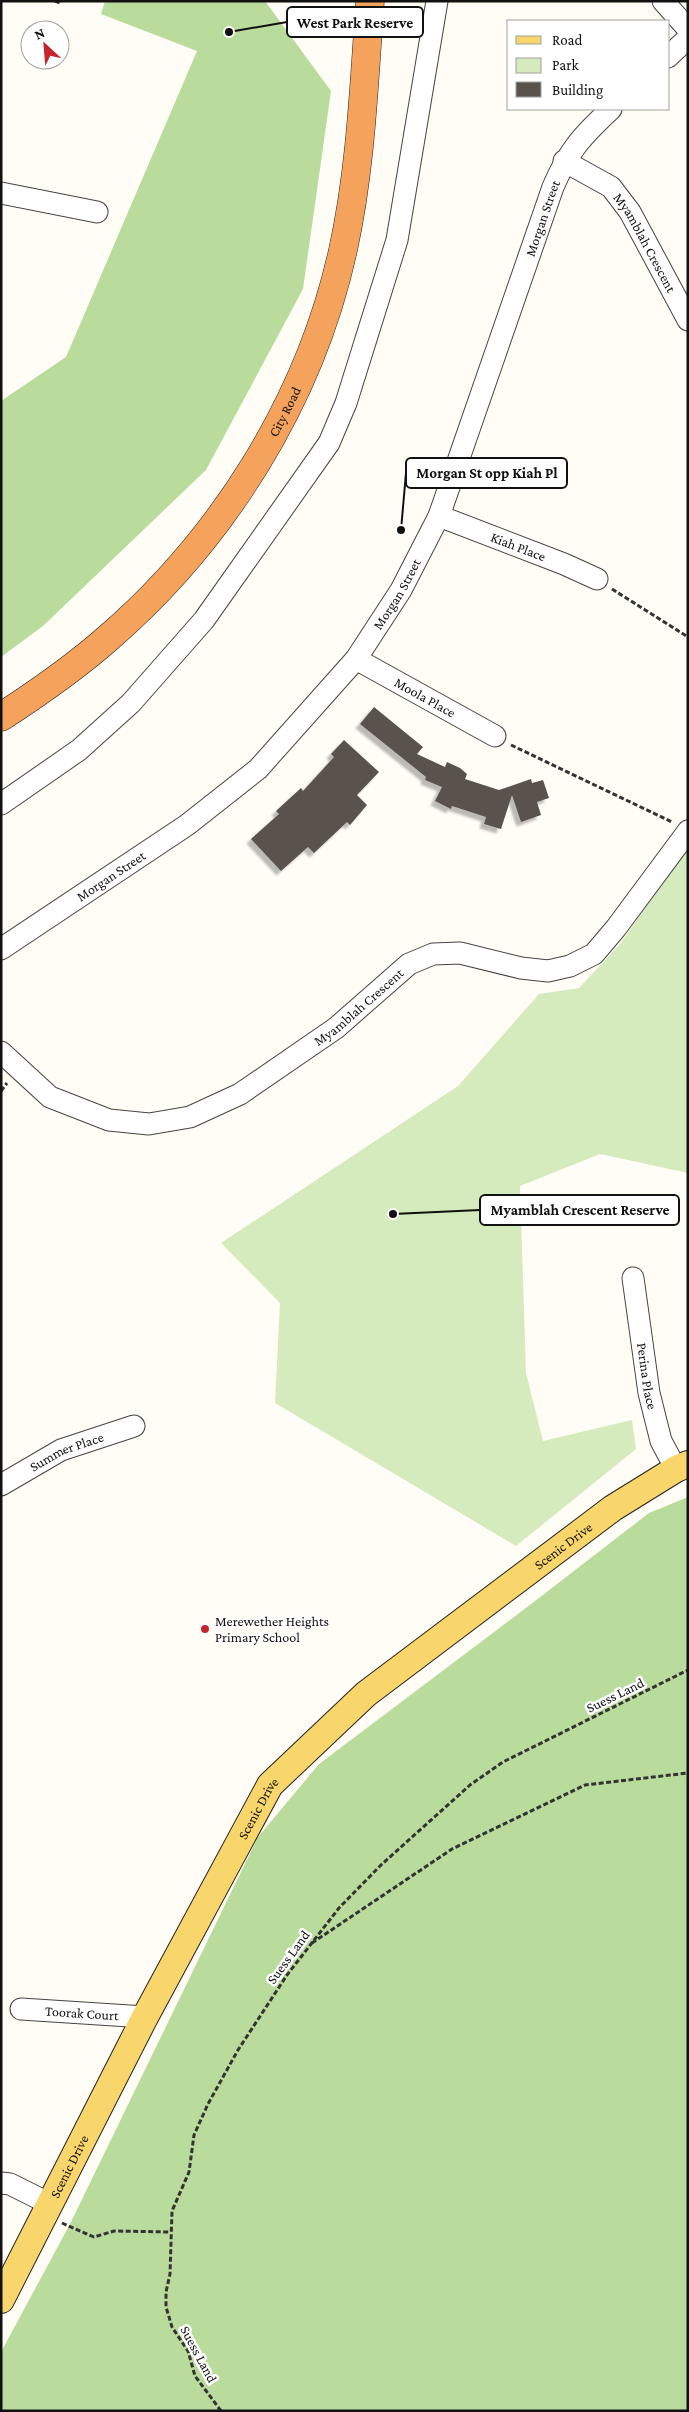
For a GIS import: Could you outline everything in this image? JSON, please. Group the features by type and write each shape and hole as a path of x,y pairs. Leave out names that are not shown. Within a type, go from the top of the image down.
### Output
{"highway":[{"name":"City Road","path":"1,717 41,691 107,640 158,590 206,536 245,480 275,430 303,371 325,313 342,251 353,197 359,146 370,1"}],"main road":[{"name":"Scenic Drive","path":"1,2300 145,2017 270,1785 366,1694 613,1508 682,1467"}],"street":[{"path":"1,804 79,750 131,703 204,620 329,443 346,403 397,240 437,1"},
{"path":"663,1 688,29"},
{"path":"669,56 688,38"},
{"name":"Morgan Street","path":"1,948 187,825 258,769 356,659 401,590 439,516 553,188 564,162 580,137 610,110"},
{"name":"Myamblah Crescent","path":"564,162 611,188 626,206 688,320"},
{"path":"1,193 97,212"},
{"name":"Kiah Place","path":"439,516 564,564 597,579"},
{"name":"Moola Place","path":"356,659 495,736"},
{"name":"Myamblah Crescent","path":"1,1052 50,1097 109,1120 149,1124 190,1116 240,1094 336,1028 409,964 433,954 460,953 522,968 548,971 570,966 594,954 616,928 683,828"},
{"name":"Perina Place","path":"634,1278 649,1393 661,1441 682,1467"},
{"name":"Summer Place","path":"1,1486 61,1450 134,1426"},
{"name":"Toorak Court","path":"21,2008 145,2017"},
{"path":"1,2183 10,2184 47,2210"}],"path":[{"path":"55,1 60,3 62,1"},
{"path":"597,579 688,637"},
{"path":"495,736 683,828"},
{"path":"1,1091 8,1084"},
{"name":"Suess Land","path":"221,2411 195,2376 188,2352 172,2327 166,2307 172,2251 170,2232 172,2211 189,2172 194,2135 208,2104 238,2050 287,1975 339,1908 381,1865 470,1785 503,1762 688,1670"},
{"path":"310,1945 452,1849 585,1785 688,1773"},
{"path":"47,2210 94,2237 114,2231 170,2232"}],"green space":[{"path":"105,1 265,1 331,91 303,289 206,470 43,626 1,657 1,401 66,357 197,51 101,14"},
{"path":"688,846 688,1173 600,1154 520,1186 526,1373 543,1441 632,1420 636,1449 516,1546 275,1403 280,1303 221,1243 458,1086 539,994 579,988 620,944"},
{"path":"688,1497 688,2411 1,2411 1,2352 70,2224 258,1837 319,1764 649,1513"}],"building":[{"path":"374,707 423,747 417,754 445,767 447,762 460,768 467,774 465,779 499,790 531,779 532,783 543,780 549,798 537,802 541,815 521,822 512,795 501,829 484,824 486,817 452,806 451,809 435,801 442,787 425,780 426,777 360,724"},
{"path":"344,740 379,772 357,795 367,805 350,825 347,822 314,853 308,847 281,871 251,839 279,814 276,811 301,788 303,791 334,757 331,754"}],"place":[{"name":"West Park Reserve","path":"229,32"},
{"name":"Morgan St opp Kiah Pl","path":"401,530"},
{"name":"Myamblah Crescent Reserve","path":"393,1214"},
{"name":"Merewether Heights Primary School","path":"205,1629"}]}
